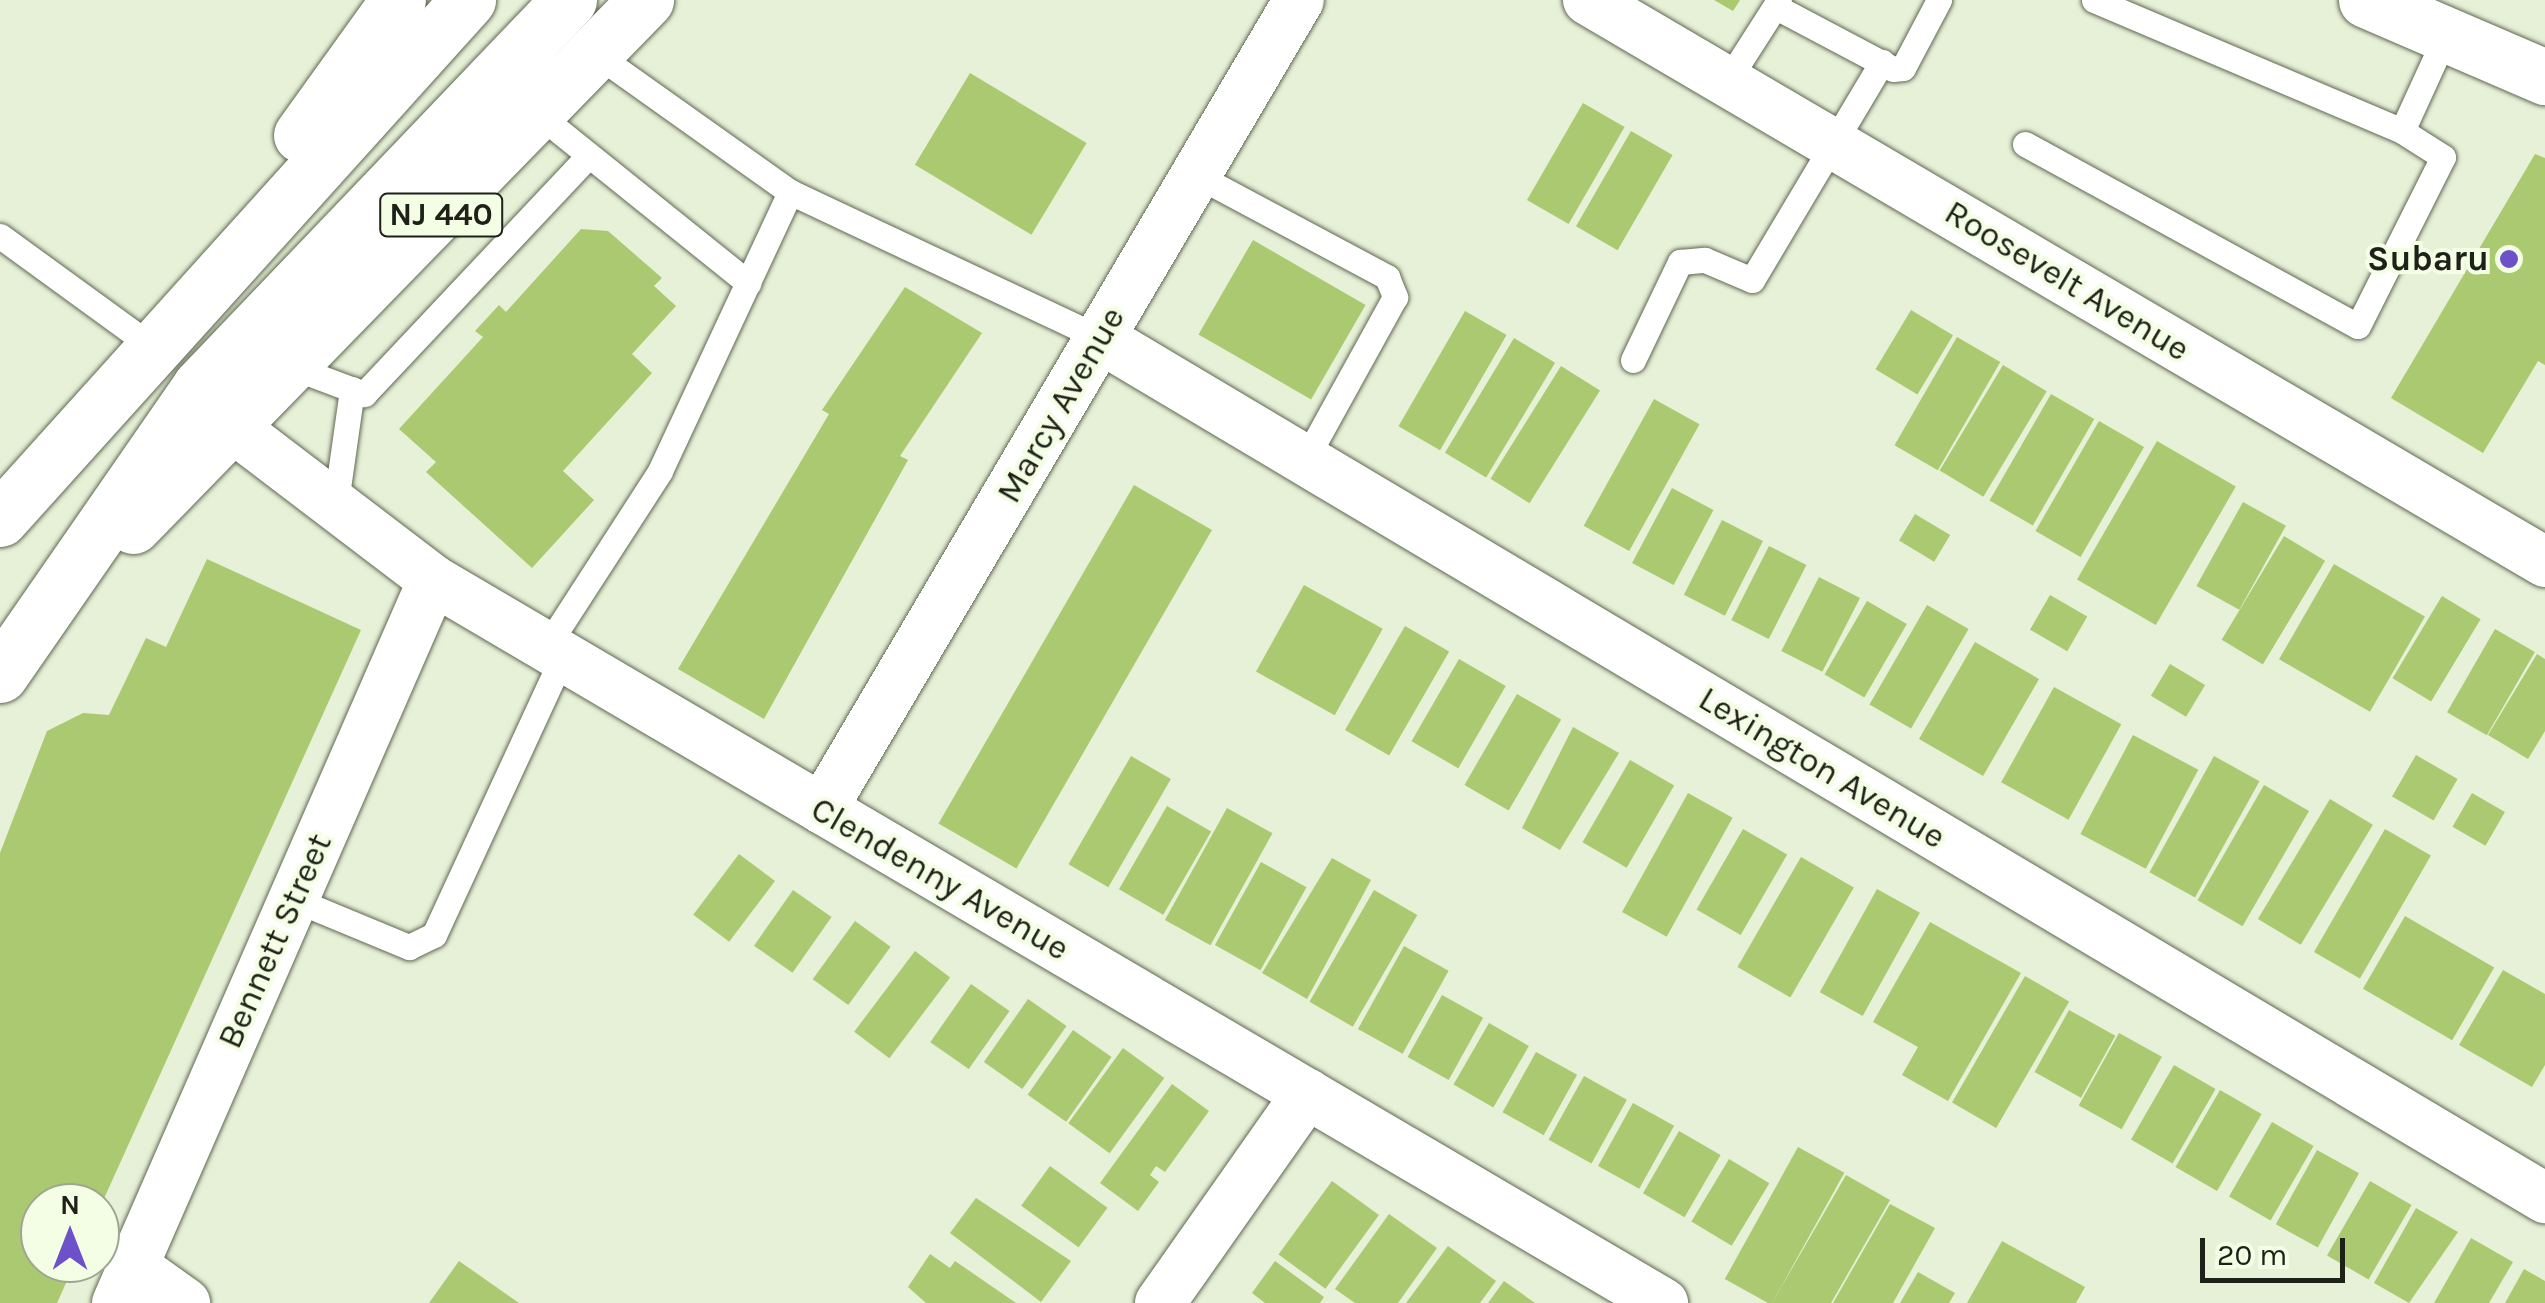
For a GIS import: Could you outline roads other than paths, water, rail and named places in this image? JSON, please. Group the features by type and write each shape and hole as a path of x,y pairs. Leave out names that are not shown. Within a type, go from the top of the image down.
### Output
{"main road":[{"path":"190,303 398,0"},
{"path":"0,519 150,346 468,0"},
{"path":"54,600 200,386 569,0"},
{"name":"NJ 440","path":"0,675 54,600 235,429 646,0"},
{"path":"2366,0 2545,77"}],"street":[{"name":"Marcy Avenue","path":"822,810 1299,0"},
{"name":"Roosevelt Avenue","path":"1588,0 2544,561"},
{"name":"Lexington Avenue","path":"1100,338 2545,1198"},
{"name":"Clendenny Avenue","path":"235,429 433,580 1663,1303"},
{"name":"Bennett Street","path":"125,1285 433,580"},
{"path":"1160,1303 1306,1094"},
{"path":"125,1285 185,1303"}],"lane":[{"path":"1726,83 1778,3 1882,62 1903,68 1940,0"},
{"path":"2026,144 2358,326 2443,157 2402,131 2094,0"},
{"path":"2402,131 2446,35"},
{"path":"596,54 790,192 1100,338"},
{"path":"1633,360 1680,262 1705,260 1752,280 1830,141 1882,62"},
{"path":"538,114 748,283"},
{"path":"294,368 364,394 588,156"},
{"path":"1196,175 1386,277 1395,297 1305,460"},
{"path":"293,899 409,947 434,936 555,651 660,471 790,192"},
{"path":"0,236 150,346"},
{"path":"335,509 352,389"}],"place":[{"name":"Subaru","path":"2509,259"}]}
